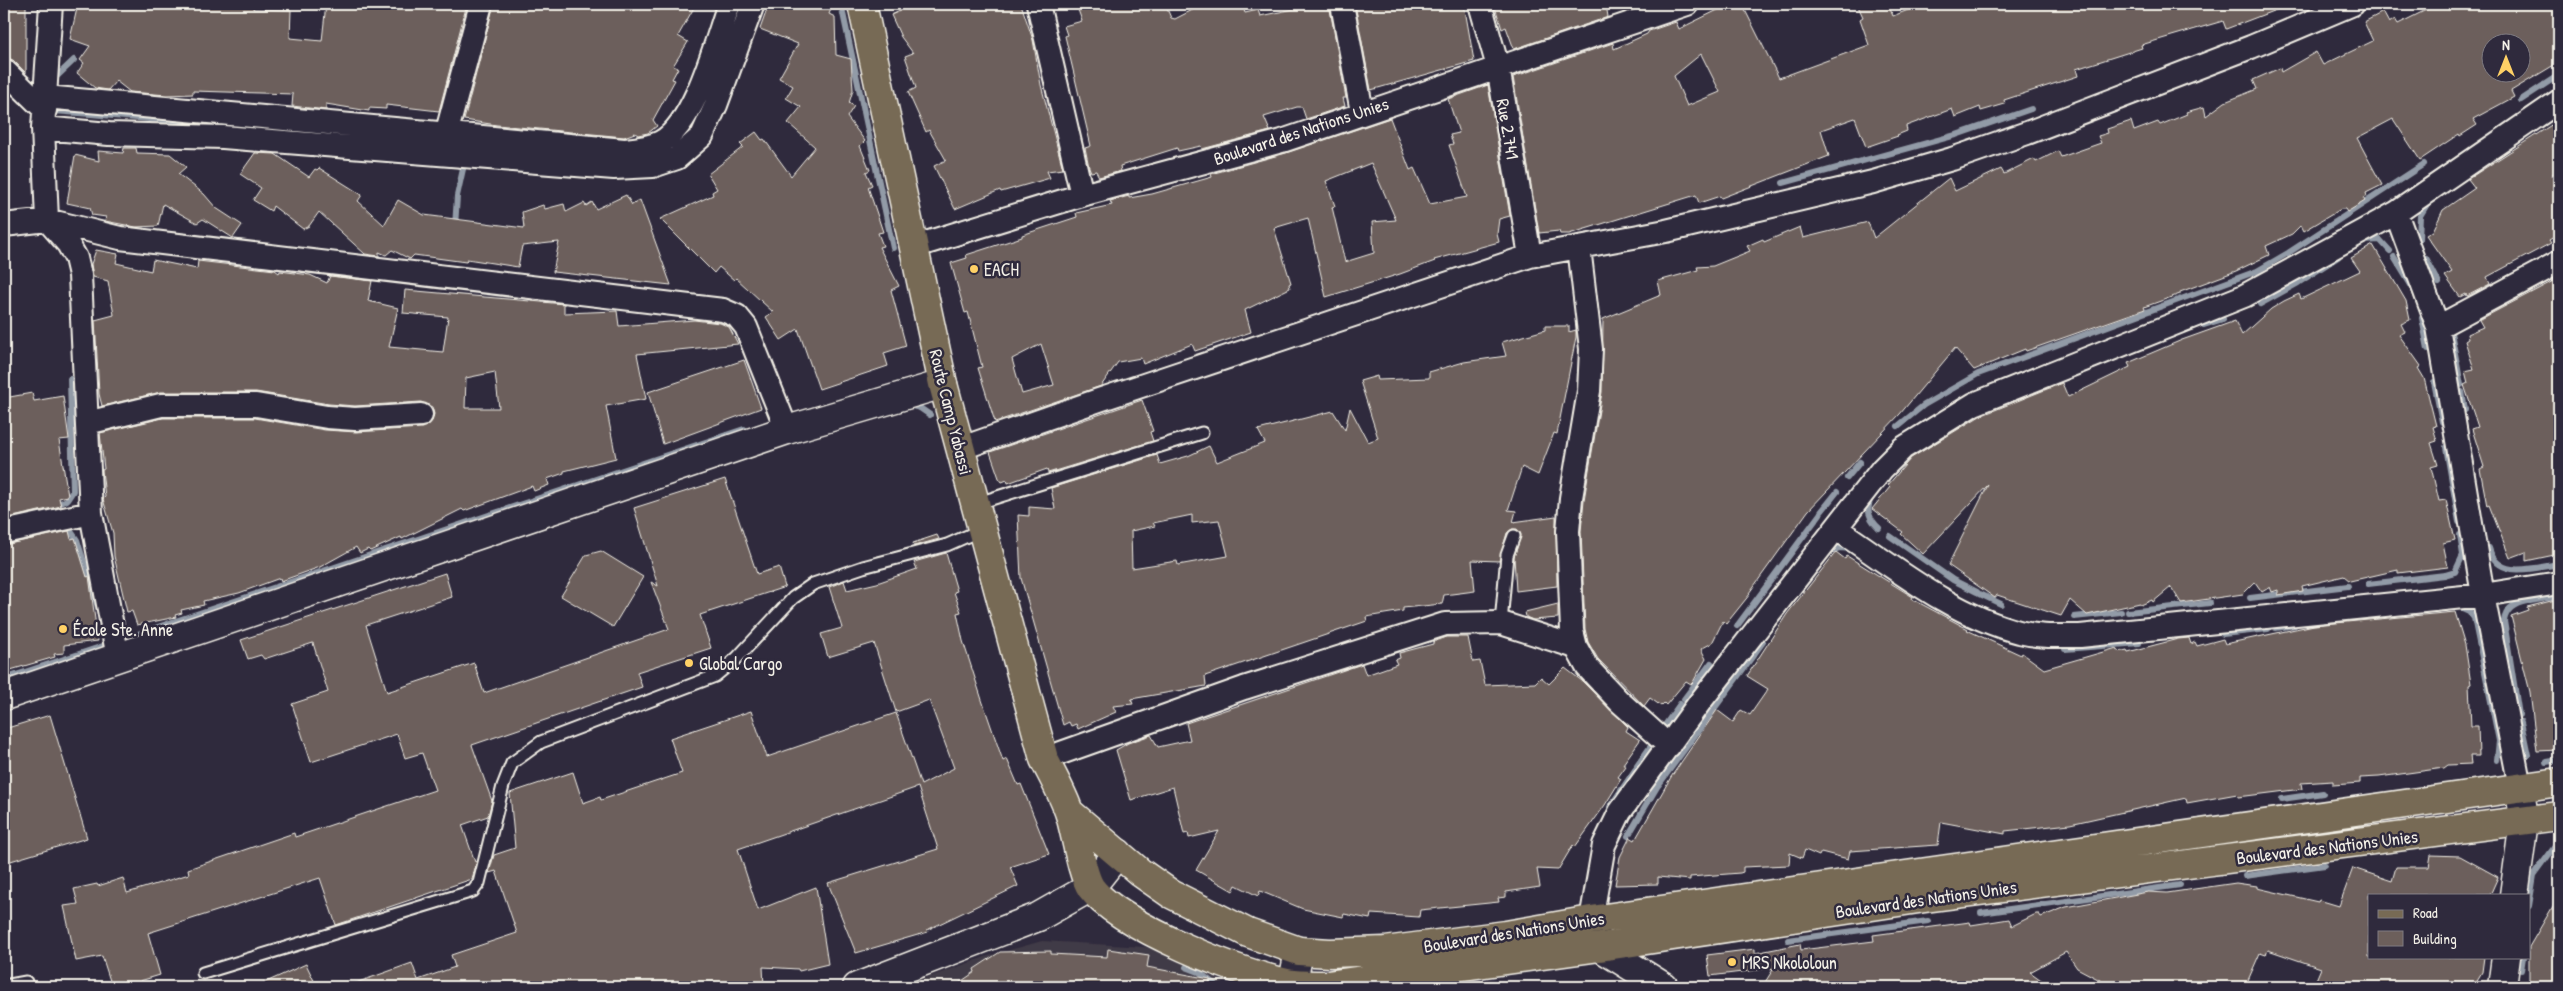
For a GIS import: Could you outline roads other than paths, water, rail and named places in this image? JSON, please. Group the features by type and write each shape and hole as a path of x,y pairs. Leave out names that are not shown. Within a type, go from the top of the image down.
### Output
{"main road":[{"name":"Route Camp Yabassi","path":"862,4 913,247 959,449 1044,759 1069,812 1091,887"},
{"name":"Boulevard des Nations Unies","path":"1091,887 1111,905 1137,923 1232,967 1292,985 1344,983 1600,947 1788,906 2559,782"},
{"name":"Boulevard des Nations Unies","path":"1069,812 1156,884 1204,913 1248,934 1299,950 1330,953 1376,952 1506,935 1591,920 1935,897 2559,816"}],"street":[{"path":"51,4 44,112 47,220 68,244 76,258 80,275 91,513 118,658"},
{"path":"446,135 481,4"},
{"path":"44,112 446,135 624,150 645,148 662,142 677,128 690,108 704,75 729,4"},
{"path":"4,70 44,112 108,134 222,137 614,168 653,166 677,158 702,136 716,105 753,4"},
{"path":"1038,4 1082,195"},
{"path":"1342,4 1362,112"},
{"name":"Rue 2.741","path":"1480,4 1498,67 1530,256"},
{"name":"Boulevard des Nations Unies","path":"913,247 1082,195 1282,140 1687,4"},
{"path":"959,449 1099,400 1530,256 1675,229 1873,182 1952,159 2027,133 2242,50 2353,4"},
{"path":"1664,987 1600,947 1591,920 1604,845 1620,812 1700,702 1882,469 1902,448 1974,404 2244,296 2396,213 2559,101"},
{"path":"2396,213 2438,327 2483,595 2520,787 2524,821 2514,894"},
{"path":"4,225 47,220 120,238 723,310 737,316 746,326 787,430"},
{"path":"1579,247 1591,349 1588,391 1571,498 1568,531 1572,631 1576,647 1588,667 1612,694 1669,746"},
{"path":"2438,327 2559,262"},
{"path":"4,696 787,430 943,384"},
{"path":"86,423 161,405 256,404 327,417 355,419 421,415"},
{"path":"4,532 91,513"},
{"path":"1837,529 1959,609 1987,622 2012,630 2050,637 2080,636 2483,595 2559,583"},
{"path":"1044,759 1244,688 1446,624 1501,623 1576,647"},
{"path":"857,987 1038,918 1091,887 1118,853"},
{"path":"1292,985 1299,950"},
{"path":"2502,987 2506,958"}],"lane":[{"path":"203,973 473,891 479,883 506,778 512,762 542,742 715,676 737,658 793,598 812,584 863,567 947,545 978,517 1202,433"},
{"path":"1501,623 1507,555 1514,536"},
{"path":"4,986 26,982"}],"waterway":[{"path":"841,4 893,248"},
{"path":"53,80 74,60"},
{"path":"2521,100 2559,75"},
{"path":"50,109 55,111 293,131"},
{"path":"1783,183 1956,135 2031,109"},
{"path":"455,227 457,196 465,160"},
{"path":"1898,426 1924,405 1978,374 2257,271 2288,253 2424,164"},
{"path":"2419,239 2420,216 2429,201"},
{"path":"2363,241 2380,240 2390,251"},
{"path":"2260,304 2298,283 2338,257"},
{"path":"2394,257 2414,290"},
{"path":"2426,258 2439,283"},
{"path":"2422,318 2428,349"},
{"path":"2204,325 2223,319"},
{"path":"2450,327 2461,385"},
{"path":"54,506 67,500 73,491 70,379"},
{"path":"2434,382 2442,422"},
{"path":"2462,392 2465,410"},
{"path":"909,405 920,408 930,415"},
{"path":"140,633 744,429"},
{"path":"2446,447 2459,522"},
{"path":"1847,478 1860,462"},
{"path":"1821,512 1837,492"},
{"path":"1872,496 1869,514 1879,528"},
{"path":"1737,626 1820,514"},
{"path":"68,527 77,540 99,610"},
{"path":"2368,584 2445,575 2455,572 2463,555 2460,535"},
{"path":"1890,536 1953,580 1977,592"},
{"path":"1832,551 1839,548 1852,549"},
{"path":"2489,548 2500,565 2509,568 2518,570 2559,564"},
{"path":"2250,598 2348,586"},
{"path":"1980,594 2001,604"},
{"path":"2530,601 2554,597"},
{"path":"2519,715 2504,621 2509,609 2527,601"},
{"path":"2128,612 2210,603"},
{"path":"2458,606 2469,611 2474,618 2499,741 2497,760"},
{"path":"2074,617 2121,612"},
{"path":"2276,628 2295,625"},
{"path":"2223,634 2268,629"},
{"path":"1628,836 1657,787 1763,642"},
{"path":"2065,649 2139,643"},
{"path":"4,679 106,645"},
{"path":"1684,699 1711,663"},
{"path":"1663,728 1680,704"},
{"path":"2521,722 2528,755"},
{"path":"1637,766 1653,743"},
{"path":"2547,762 2559,760"},
{"path":"1610,807 1635,770"},
{"path":"2282,799 2323,793"},
{"path":"2530,900 2534,875 2559,841"},
{"path":"2245,876 2325,865"},
{"path":"1981,913 2180,885"},
{"path":"1788,940 1928,921"},
{"path":"2521,970 2523,958"},
{"path":"1186,967 1199,972 1218,987"}],"place":[{"name":"EACH","path":"974,269"},
{"name":"École Ste. Anne","path":"63,629"},
{"name":"Global Cargo","path":"689,663"},
{"name":"MRS Nkololoun","path":"1732,962"}]}
